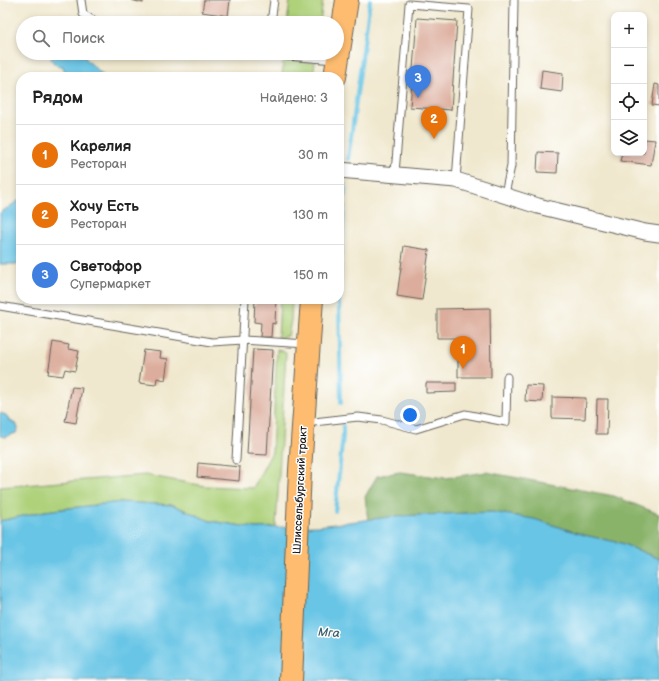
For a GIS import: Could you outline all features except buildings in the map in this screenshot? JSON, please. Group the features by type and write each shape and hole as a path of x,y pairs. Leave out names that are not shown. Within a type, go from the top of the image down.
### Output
{"main road":[{"path":"344,19 347,0"},
{"name":"Шлиссельбургский тракт","path":"291,681 300,470 312,304"}],"street":[{"path":"344,170 456,180 505,194 538,206 645,232 659,234"}],"lane":[{"path":"81,0 83,14 86,16"},
{"path":"272,16 274,0"},
{"path":"505,194 511,166 514,0"},
{"path":"395,174 408,4 469,9 456,180"},
{"path":"302,60 336,69"},
{"path":"236,460 245,304"},
{"path":"0,306 212,342 243,340 309,344"},
{"path":"304,424 358,417 382,420 416,429 465,414 506,422 507,377"}],"green space":[{"path":"290,0 323,0 321,16 288,16"},
{"path":"283,60 315,60 314,72 282,72"},
{"path":"280,304 292,304 288,336 278,338"},
{"path":"277,349 286,353 276,527 256,528 210,521 173,505 121,502 45,511 0,521 0,487 145,475 205,486 253,488 272,452"},
{"path":"400,472 445,478 486,472 614,496 659,514 659,559 621,543 584,535 534,519 492,512 397,516 368,520 365,497 377,476"}],"water":[{"path":"51,60 87,60 100,72 67,72 64,70 63,66 57,66"},
{"path":"16,202 16,264 0,264 0,213"},
{"path":"0,413 6,415 9,420 17,425 18,429 16,433 5,437 0,436"},
{"name":"Мга","path":"121,502 173,505 210,521 256,528 318,526 397,516 492,512 534,519 584,535 621,543 659,559 659,681 0,681 0,521 45,511"}],"waterway":[{"path":"348,159 370,0"},
{"path":"344,203 345,185"},
{"path":"339,304 341,403"},
{"path":"335,511 343,426"}],"place":[{"name":"Светофор","path":"418,98"},
{"name":"Хочу Есть","path":"434,139"},
{"name":"Карелия","path":"463,369"}]}
